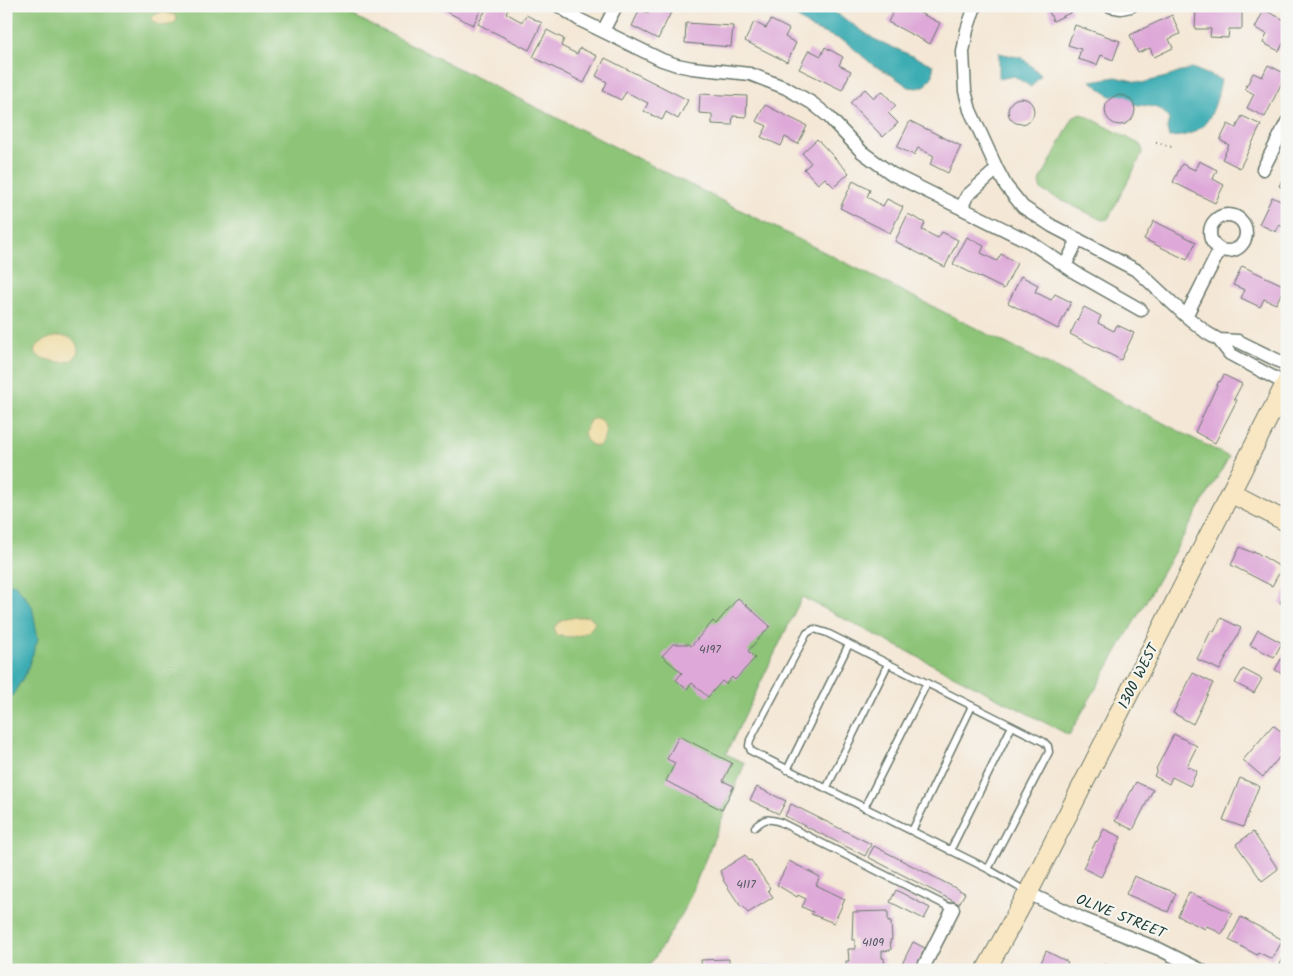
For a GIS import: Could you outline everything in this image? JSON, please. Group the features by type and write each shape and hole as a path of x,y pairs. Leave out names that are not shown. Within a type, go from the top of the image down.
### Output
{"street":[{"path":"559,6 580,20 676,65 750,74 786,88 812,103 828,116 862,152 884,168 1030,242 1065,266 1141,310"},
{"path":"603,31 616,6"},
{"path":"1110,6 1121,8 1131,6"},
{"path":"970,8 963,52 965,91 970,110 996,169 1006,186 1023,207 1036,217 1138,271 1186,316 1219,340 1230,354 1286,377"},
{"path":"1263,169 1287,122"},
{"path":"961,208 967,196 996,169"},
{"path":"1225,214 1240,215 1247,232 1244,242 1233,251 1220,249 1212,242 1210,236 1211,225 1225,214"},
{"path":"1065,266 1078,239"},
{"path":"1186,316 1220,249"},
{"path":"1219,340 1238,341 1286,377"},
{"name":"1300 WEST","path":"986,970 1028,893 1231,493 1286,377"},
{"path":"1231,493 1287,522"},
{"name":"OLIVE STREET","path":"1028,893 1083,919 1159,948 1201,970"},
{"path":"922,970 953,909"}],"lane":[{"path":"988,869 1049,752 1048,746 1044,742 849,644 814,629 807,633 750,740 749,746 751,751 988,869 1028,893"},
{"path":"787,770 849,644"},
{"path":"826,789 888,664"},
{"path":"864,808 927,684"},
{"path":"912,832 972,706"},
{"path":"950,851 1012,726"},
{"path":"755,828 764,820 771,819 780,822 953,909"}],"path":[{"path":"1156,142 1175,148"}],"green space":[{"path":"6,6 334,6 1229,457 1069,735 802,597 726,754 745,763 684,911 647,970 6,970"},
{"path":"1081,113 1141,145 1143,152 1108,219 1102,220 1041,190 1039,183 1074,116"}],"sand":[{"path":"162,12 175,15 177,20 168,25 154,23 152,20 153,15"},
{"path":"57,336 75,341 78,353 75,358 70,361 61,362 39,357 34,351 47,339"},
{"path":"596,418 605,426 605,434 599,446 593,446 586,440 584,432 590,420"},
{"path":"588,616 595,623 592,628 583,634 573,637 556,635 554,629 560,622 569,618"}],"water":[{"path":"777,6 822,6 839,15 874,39 933,65 933,75 926,85 918,88 909,87 873,65 845,41 813,29 790,12"},
{"path":"999,53 1022,58 1041,75 1031,87 1014,76 999,79"},
{"path":"1192,68 1221,80 1212,113 1207,121 1193,132 1182,136 1169,137 1167,128 1169,119 1165,113 1155,107 1130,104 1119,100 1091,81 1116,77 1142,83"},
{"path":"6,584 15,584 32,606 38,639 26,673 6,706"}],"building":[{"path":"435,6 483,6 473,25"},
{"path":"488,6 510,6 506,13 522,22 526,15 542,23 529,50 478,24"},
{"path":"651,6 674,6 658,39 632,26 640,9 648,13"},
{"path":"855,6 865,6 862,11"},
{"path":"896,6 906,6 940,23 930,44 888,22"},
{"path":"1047,6 1070,6 1072,12 1053,21"},
{"path":"1196,8 1242,9 1242,29 1229,29 1228,38 1210,37 1211,29 1195,29"},
{"path":"1264,10 1287,21 1287,43 1284,42 1279,51 1263,43 1267,34 1255,28"},
{"path":"1172,15 1180,34 1169,39 1173,48 1154,57 1150,48 1138,53 1130,35"},
{"path":"771,20 789,29 785,37 796,43 787,62 745,41 754,22 766,28"},
{"path":"686,23 733,26 731,47 685,43"},
{"path":"1075,25 1120,41 1113,60 1101,55 1097,65 1078,59 1081,49 1068,45"},
{"path":"547,30 564,39 561,46 577,54 580,48 597,56 584,83 533,57"},
{"path":"825,47 843,57 839,65 851,71 842,90 799,69 809,50 821,56"},
{"path":"605,58 688,100 678,119 666,112 662,120 644,111 648,103 626,92 621,100 603,91 607,82 596,76"},
{"path":"1268,65 1286,74 1265,117 1247,108 1254,94 1245,89 1253,73 1262,77"},
{"path":"865,89 874,98 882,91 896,106 888,113 898,123 883,137 850,103"},
{"path":"700,94 747,96 746,117 733,116 732,125 712,124 712,114 699,113"},
{"path":"1120,95 1126,96 1134,104 1134,116 1126,124 1120,125 1114,124 1106,116 1105,110 1106,104 1114,96"},
{"path":"1021,98 1031,101 1034,111 1031,121 1021,124 1011,121 1008,111 1011,101"},
{"path":"765,105 807,126 798,144 785,137 781,146 761,137 767,126 756,121"},
{"path":"1242,116 1261,125 1240,168 1222,159 1229,145 1220,140 1228,124 1236,128"},
{"path":"910,121 961,146 948,173 930,164 934,156 918,148 914,155 897,147"},
{"path":"817,139 849,173 834,187 825,178 818,184 804,169 811,163 802,153"},
{"path":"1199,161 1217,170 1213,179 1224,185 1215,203 1173,182 1182,164 1195,170"},
{"path":"1287,171 1287,190 1279,186"},
{"path":"853,181 870,190 867,197 883,206 887,199 903,207 890,233 840,208"},
{"path":"1272,197 1287,204 1287,229 1279,225 1276,232 1259,224"},
{"path":"908,214 925,223 922,230 938,238 942,232 958,240 945,267 895,241"},
{"path":"1154,221 1196,242 1187,260 1144,239"},
{"path":"967,237 984,246 981,253 997,261 1001,254 1017,263 1004,289 953,264"},
{"path":"1242,266 1285,286 1276,304 1264,299 1260,307 1241,298 1245,290 1233,285"},
{"path":"1021,276 1038,285 1035,292 1051,300 1055,294 1071,302 1058,329 1008,303"},
{"path":"1084,307 1101,316 1098,323 1114,331 1117,325 1134,333 1121,360 1070,334"},
{"path":"1224,375 1242,384 1234,399 1237,400 1215,443 1195,432 1219,381"},
{"path":"1240,547 1253,553 1254,551 1282,568 1272,586 1231,565"},
{"path":"1287,589 1287,606 1280,603"},
{"path":"738,598 770,626 748,651 755,658 735,680 732,677 726,684 722,681 708,697 692,683 687,689 676,680 682,673 662,656 673,644 689,644 691,646 713,621 716,624"},
{"path":"1221,618 1241,628 1220,670 1197,659 1211,631 1214,632"},
{"path":"1258,630 1282,643 1274,657 1250,645"},
{"path":"1287,648 1287,676 1275,670"},
{"path":"1243,669 1262,679 1254,693 1235,683"},
{"path":"1193,673 1213,683 1193,724 1173,713"},
{"path":"1273,725 1287,736 1287,743 1280,751 1282,754 1263,777 1243,760"},
{"path":"1174,734 1197,746 1187,766 1197,771 1190,786 1172,777 1169,784 1154,776"},
{"path":"679,736 732,763 723,781 734,786 722,810 666,781 675,763 667,759"},
{"path":"1240,778 1259,786 1243,827 1223,820"},
{"path":"1136,782 1153,790 1133,830 1115,821"},
{"path":"757,787 786,801 779,814 750,800"},
{"path":"791,804 871,844 865,856 785,816"},
{"path":"1104,829 1121,837 1101,877 1083,868"},
{"path":"1253,832 1278,869 1262,881 1236,844"},
{"path":"874,846 965,893 959,904 868,857"},
{"path":"745,855 749,861 751,860 770,888 768,890 773,897 748,913 743,906 741,907 723,880 720,871"},
{"path":"789,861 820,877 816,885 845,899 834,923 811,914 813,912 802,907 806,899 798,895 797,897 777,885"},
{"path":"1134,876 1176,893 1168,912 1126,894"},
{"path":"896,890 930,908 924,919 890,902"},
{"path":"1189,892 1232,913 1222,934 1207,926 1205,929 1178,916"},
{"path":"888,911 888,922 891,922 892,940 890,940 891,950 882,951 885,970 846,970 846,961 849,961 848,949 855,949 855,940 852,940 853,912"},
{"path":"1241,917 1283,940 1272,959 1258,952 1257,955 1229,940"},
{"path":"913,942 925,948 914,970 899,970"},
{"path":"1046,951 1068,962 1064,970 1038,970"},
{"path":"1287,952 1287,970 1286,970 1279,966"},
{"path":"729,959 729,970 702,970 701,960"},
{"path":"777,965 778,968 786,967 786,970 743,970 743,967"},
{"path":"1106,965 1115,970 1103,970"}]}
